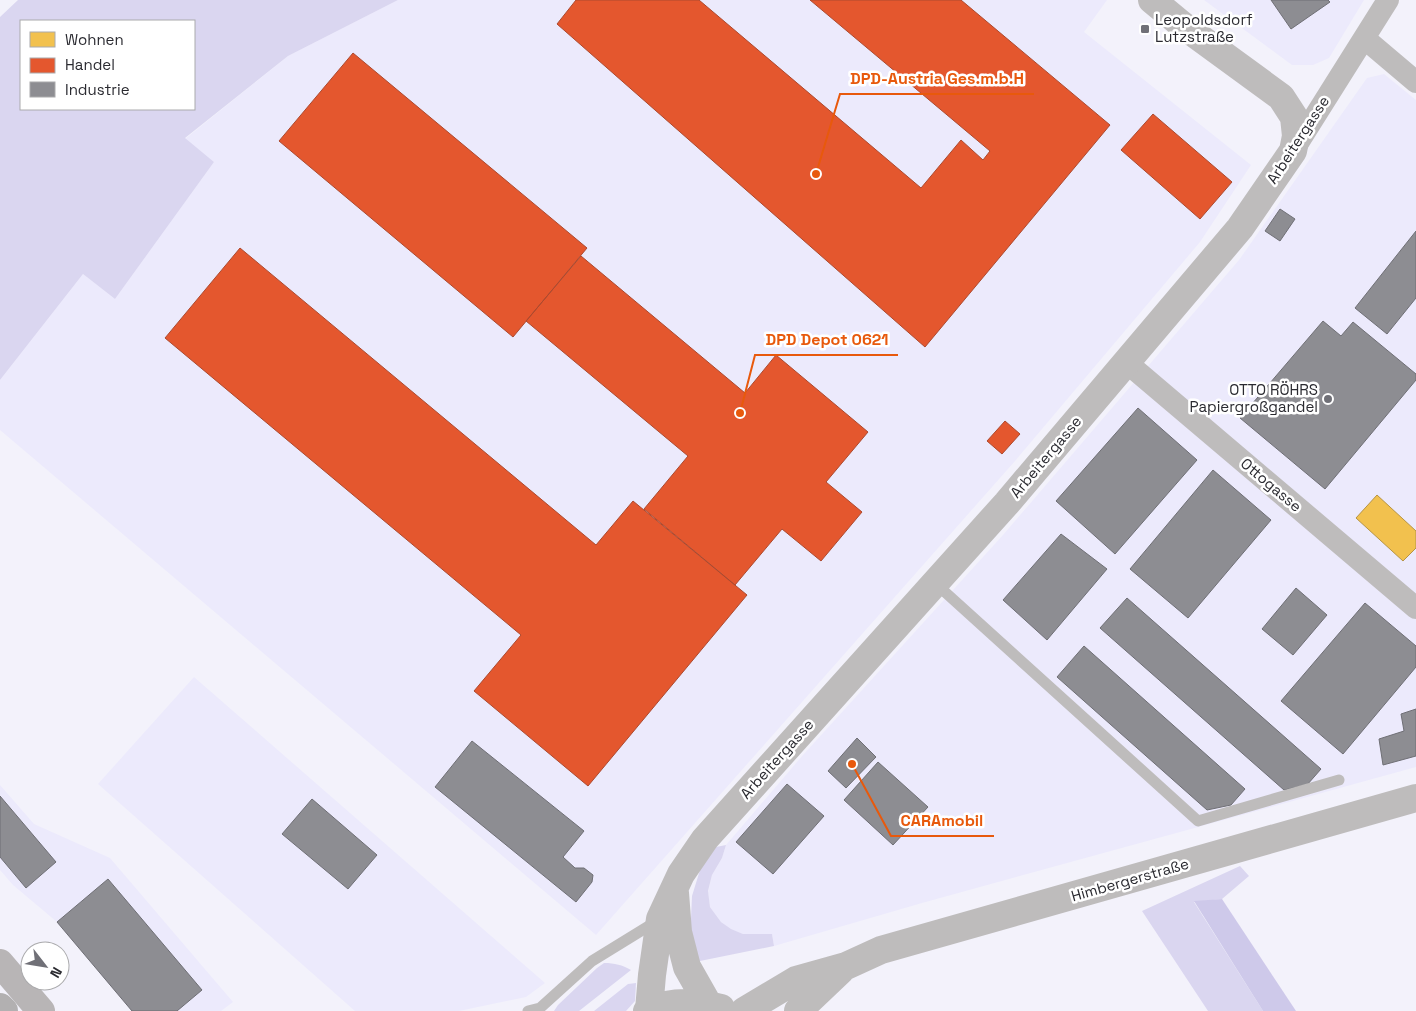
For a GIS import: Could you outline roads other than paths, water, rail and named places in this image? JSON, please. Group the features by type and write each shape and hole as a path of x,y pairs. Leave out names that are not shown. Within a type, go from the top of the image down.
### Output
{"highway":[{"path":"0,1007 4,1011"}],"main road":[{"path":"0,963 41,1011"}],"street":[{"path":"1152,0 1181,24 1281,97 1294,117 1296,136 1292,150"},
{"name":"Arbeitergasse","path":"648,1010 660,919 681,874 704,839 1007,503 1240,228 1388,0"},
{"path":"1364,38 1416,82"},
{"name":"Ottogasse","path":"1126,362 1416,608"},
{"name":"Himbergerstraße","path":"744,1011 796,980 846,966 880,950 1416,798"},
{"name":"Arbeitergasse","path":"675,889 678,932 687,967 718,1008"},
{"name":"Himbergerstraße","path":"798,1011 846,966"},
{"path":"648,1010 670,1004 689,1002 718,1008"}],"lane":[{"path":"935,584 1198,821 1339,780"},
{"path":"528,1011 540,1008 592,961 660,919"}],"place":[{"name":"Leopoldsdorf Lutzstraße","path":"1145,29"},
{"name":"DPD-Austria Ges.m.b.H","path":"816,174"},
{"name":"OTTO RÖHRS Papiergroßgandel","path":"1328,399"},
{"name":"DPD Depot 0621","path":"740,413"},
{"name":"CARAmobil","path":"852,764"}]}
